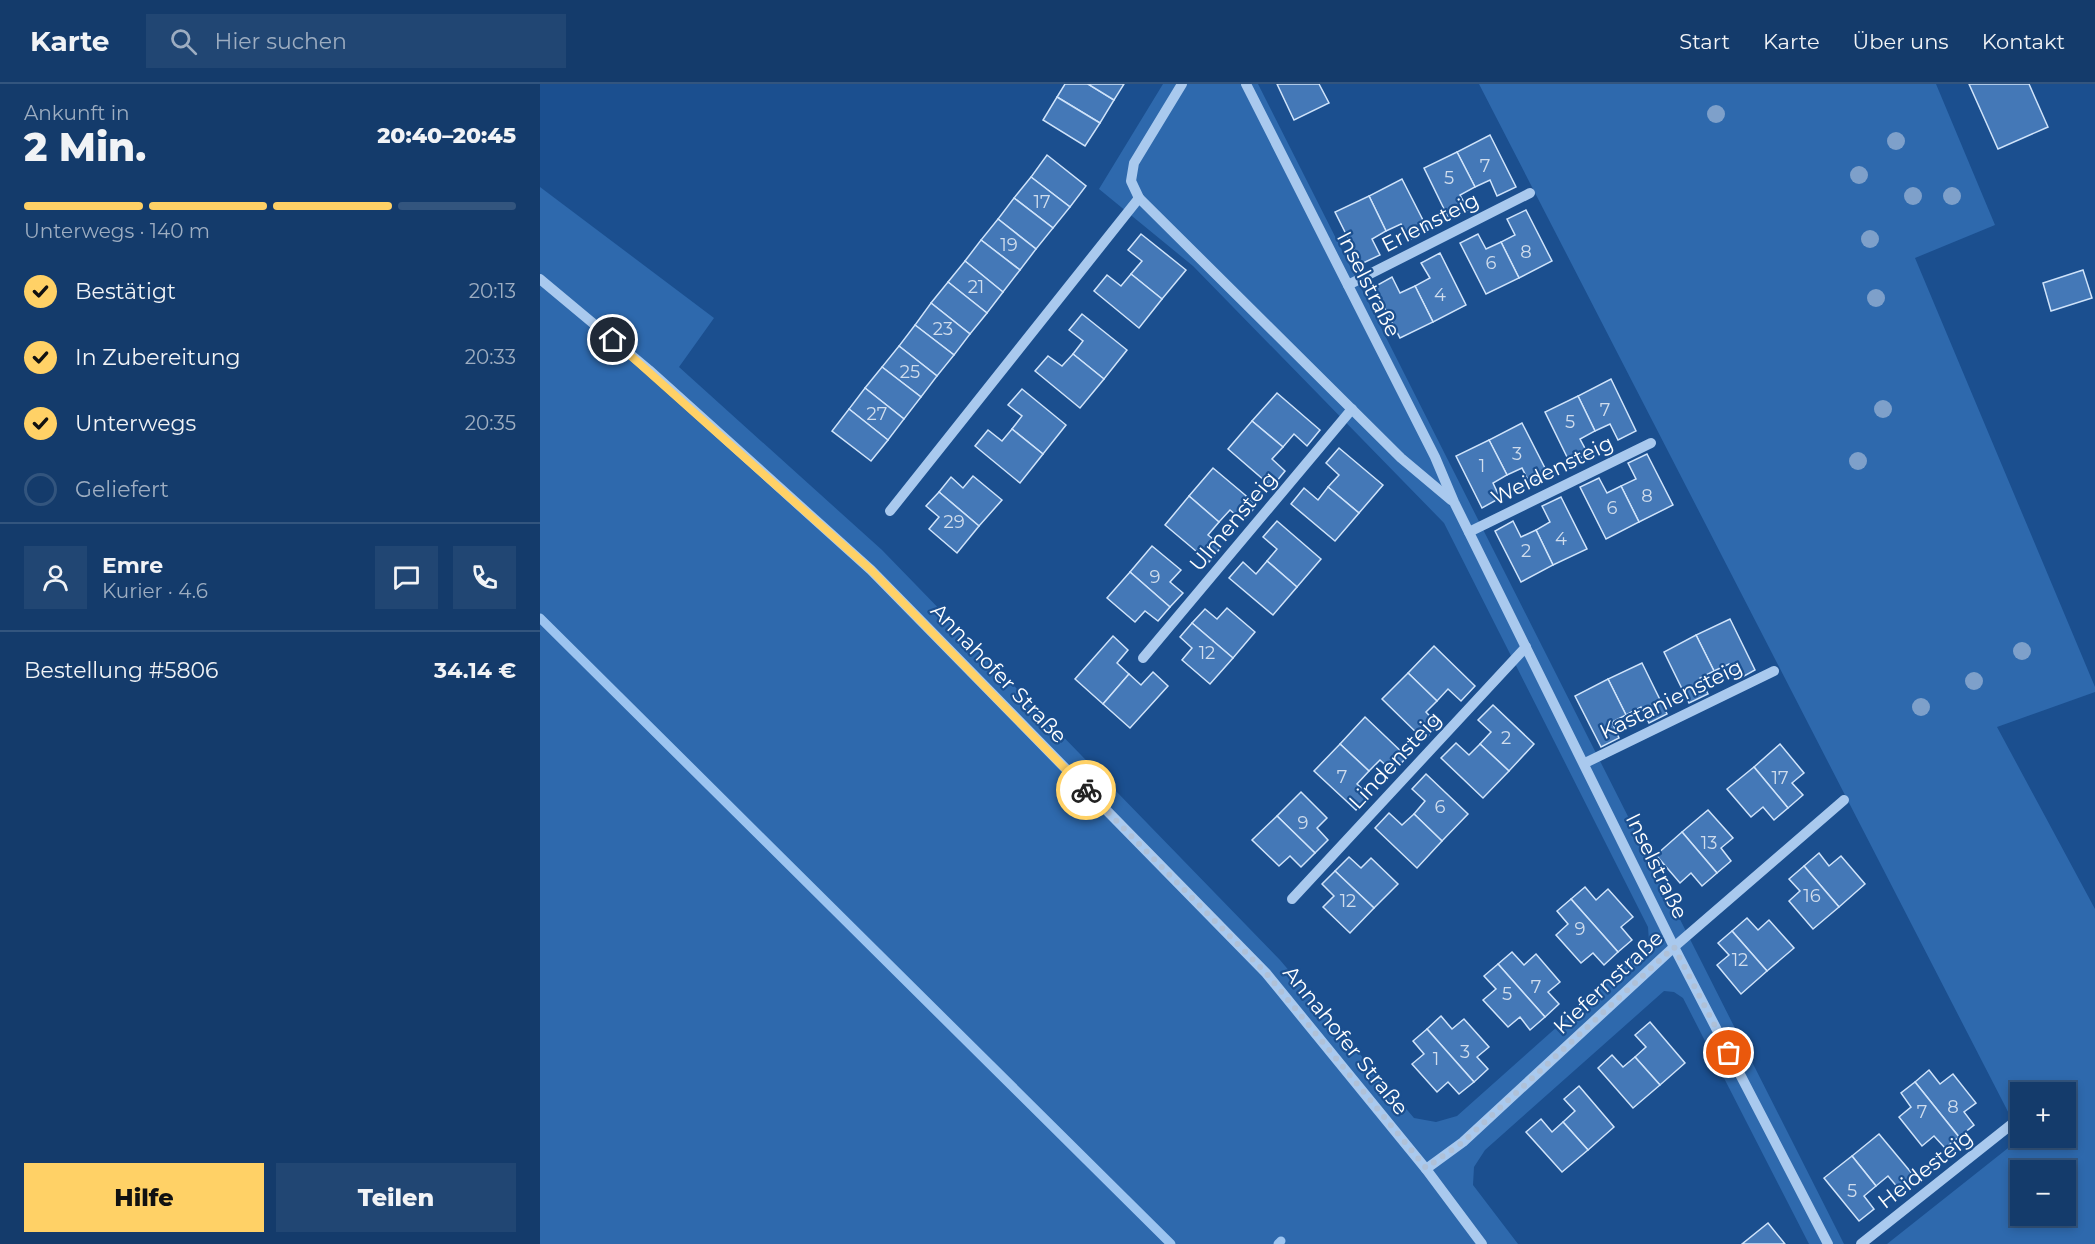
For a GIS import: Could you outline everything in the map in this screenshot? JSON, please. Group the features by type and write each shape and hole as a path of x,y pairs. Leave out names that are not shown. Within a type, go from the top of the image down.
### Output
{"street":[{"path":"890,512 1139,198 1131,181 1134,163 1182,84"},
{"name":"Inselstraße","path":"1246,84 1434,457 1454,502 1674,947 1828,1244"},
{"name":"Erlensteig","path":"1348,285 1530,194"},
{"name":"Inselstraße","path":"1139,198 1401,458 1454,502"},
{"name":"Annahofer Straße","path":"540,279 649,370 871,570 1266,973 1426,1168 1482,1244"},
{"name":"Ulmensteig","path":"1143,658 1352,409"},
{"name":"Weidensteig","path":"1469,532 1651,443"},
{"name":"Lindensteig","path":"1292,899 1526,647"},
{"name":"Kastaniensteig","path":"1585,763 1774,671"},
{"name":"Kiefernstraße","path":"1426,1168 1463,1142 1674,947 1844,800"},
{"name":"Heidesteig","path":"1861,1244 2010,1126"}],"shaded area":[{"path":"1163,84 1258,84 1844,1244 1809,1244 1683,998 1674,992 1664,991 1485,1150 1474,1167 1473,1185 1518,1244 540,1244 540,187 714,318 679,367 882,550 1280,960 1414,1118 1436,1122 1457,1116 1641,952 1649,941 1648,927 1444,523 1193,266 1099,189"},
{"path":"1479,84 1936,84 1995,225 1915,258 2095,687 2095,692 1997,727 2095,909 2095,1244 1887,1244 2010,1147 2076,1148 2076,1082 2010,1082 2010,1116"}],"building":[{"path":"1065,84 1088,84 1114,100 1100,123 1057,97"},
{"path":"1088,84 1124,84 1114,100"},
{"path":"1277,84 1319,84 1329,103 1294,120"},
{"path":"1969,84 2029,84 2048,127 1998,149"},
{"path":"1057,97 1100,123 1085,146 1043,120"},
{"path":"1490,135 1516,187 1497,196 1490,180 1475,187 1457,152"},
{"path":"1457,152 1475,187 1460,195 1468,210 1449,219 1424,168"},
{"path":"1047,155 1086,186 1070,207 1031,177"},
{"path":"1031,177 1070,207 1053,228 1014,198"},
{"path":"1402,179 1428,230 1409,240 1401,224 1386,231 1369,196"},
{"path":"1369,196 1386,231 1372,239 1380,255 1361,264 1335,212"},
{"path":"1014,198 1053,228 1036,249 998,219"},
{"path":"1526,210 1552,261 1519,278 1501,242 1515,235 1507,219"},
{"path":"998,219 1036,249 1020,270 981,240"},
{"path":"1141,234 1186,270 1162,299 1131,274 1142,261 1128,250"},
{"path":"1478,234 1486,249 1501,242 1519,278 1486,294 1460,243"},
{"path":"981,240 1020,270 1003,292 965,261"},
{"path":"1440,253 1466,305 1433,322 1415,286 1430,278 1421,263"},
{"path":"965,261 1003,292 987,313 948,282"},
{"path":"2083,270 2092,298 2051,311 2043,283"},
{"path":"1131,274 1162,299 1139,328 1094,291 1107,275 1121,286"},
{"path":"1392,277 1400,293 1415,286 1433,322 1400,338 1374,287"},
{"path":"948,282 987,313 970,334 931,303"},
{"path":"931,303 970,334 954,355 915,325"},
{"path":"1082,314 1127,350 1104,379 1073,354 1083,341 1069,330"},
{"path":"915,325 954,355 937,376 899,346"},
{"path":"899,346 937,376 921,397 882,367"},
{"path":"1073,354 1104,379 1080,408 1035,371 1048,356 1062,366"},
{"path":"882,367 921,397 904,419 865,388"},
{"path":"1611,379 1636,431 1618,440 1610,424 1595,431 1578,396"},
{"path":"865,388 904,419 888,440 849,409"},
{"path":"1022,389 1066,425 1043,454 1012,429 1022,416 1008,405"},
{"path":"1277,393 1320,430 1307,446 1294,434 1283,447 1252,421"},
{"path":"1578,396 1595,431 1580,439 1588,454 1570,463 1545,412"},
{"path":"849,409 888,440 871,461 832,431"},
{"path":"1252,421 1283,447 1272,459 1285,471 1272,487 1228,449"},
{"path":"1522,423 1548,474 1530,484 1522,468 1507,475 1489,440"},
{"path":"1012,429 1043,454 1020,483 975,446 988,430 1002,441"},
{"path":"1489,440 1507,475 1493,483 1500,498 1482,508 1456,456"},
{"path":"1339,448 1383,485 1359,513 1328,487 1339,475 1326,463"},
{"path":"1647,454 1673,505 1639,522 1621,486 1636,479 1628,463"},
{"path":"1213,468 1257,505 1243,521 1230,510 1219,522 1189,496"},
{"path":"973,476 1002,500 979,526 939,492 951,477 963,488"},
{"path":"1599,478 1607,493 1621,486 1639,522 1606,539 1580,487"},
{"path":"1328,487 1359,513 1335,541 1291,504 1304,488 1318,500"},
{"path":"939,492 979,526 957,553 929,529 939,517 926,506"},
{"path":"1189,496 1219,522 1208,535 1222,546 1209,562 1165,525"},
{"path":"1561,497 1587,549 1553,565 1536,530 1550,522 1542,506"},
{"path":"1277,521 1321,559 1297,587 1267,561 1277,549 1263,537"},
{"path":"1513,521 1521,537 1536,530 1553,565 1521,582 1495,531"},
{"path":"1152,546 1181,570 1170,582 1183,593 1170,607 1130,572"},
{"path":"1267,561 1297,587 1273,615 1229,578 1243,562 1256,574"},
{"path":"1130,572 1170,607 1158,621 1145,611 1135,622 1107,598"},
{"path":"1227,608 1255,632 1233,658 1192,623 1205,609 1217,619"},
{"path":"1730,619 1755,670 1737,680 1729,664 1714,671 1696,635"},
{"path":"1192,623 1233,658 1210,684 1182,660 1192,648 1180,637"},
{"path":"1696,635 1714,671 1700,678 1708,694 1689,703 1664,652"},
{"path":"1113,636 1128,650 1117,663 1129,674 1103,704 1075,679"},
{"path":"1434,646 1475,686 1461,701 1448,689 1437,701 1408,673"},
{"path":"1642,663 1667,714 1649,723 1641,707 1626,715 1608,679"},
{"path":"1153,672 1168,686 1130,728 1103,704 1129,674 1141,685"},
{"path":"1408,673 1437,701 1426,712 1438,725 1424,740 1382,699"},
{"path":"1608,679 1626,715 1612,722 1619,738 1601,747 1575,696"},
{"path":"1493,705 1534,744 1509,771 1480,744 1491,732 1478,720"},
{"path":"1365,717 1407,757 1393,772 1380,760 1369,771 1340,744"},
{"path":"1456,743 1469,755 1480,744 1509,771 1483,798 1441,758"},
{"path":"1340,744 1369,771 1357,784 1370,796 1356,810 1314,771"},
{"path":"1780,744 1804,773 1792,783 1803,795 1788,808 1754,767"},
{"path":"1754,767 1788,808 1774,820 1763,807 1751,817 1727,789"},
{"path":"1426,774 1468,814 1442,841 1414,814 1425,801 1412,789"},
{"path":"1301,792 1327,818 1317,828 1328,840 1315,853 1277,816"},
{"path":"1708,810 1733,838 1721,848 1731,861 1717,873 1682,832"},
{"path":"1389,813 1402,825 1414,814 1442,841 1417,868 1375,828"},
{"path":"1277,816 1315,853 1301,867 1290,856 1279,866 1252,840"},
{"path":"1682,832 1717,873 1702,886 1691,873 1680,883 1656,855"},
{"path":"1819,853 1829,866 1841,856 1865,884 1839,907 1804,866"},
{"path":"1349,857 1361,868 1371,858 1398,884 1374,908 1335,871"},
{"path":"1804,866 1839,907 1813,929 1789,901 1800,891 1789,879"},
{"path":"1335,871 1374,908 1350,933 1323,907 1334,896 1322,884"},
{"path":"1585,887 1596,900 1608,889 1633,917 1621,927 1632,940 1618,952 1571,899"},
{"path":"1571,899 1618,952 1604,965 1593,953 1581,963 1556,935 1568,924 1557,911"},
{"path":"1747,918 1758,930 1769,920 1794,948 1767,971 1732,931"},
{"path":"1732,931 1767,971 1741,994 1717,965 1729,955 1718,943"},
{"path":"1512,952 1524,965 1536,954 1560,982 1548,992 1559,1004 1545,1017 1498,964"},
{"path":"1498,964 1545,1017 1530,1030 1520,1017 1508,1027 1483,1000 1496,989 1484,976"},
{"path":"1441,1016 1452,1029 1464,1019 1489,1047 1477,1057 1488,1069 1474,1082 1427,1029"},
{"path":"1650,1022 1685,1063 1660,1085 1635,1057 1646,1047 1635,1035"},
{"path":"1427,1029 1474,1082 1459,1094 1448,1082 1437,1092 1412,1064 1424,1054 1413,1041"},
{"path":"1612,1055 1623,1067 1635,1057 1660,1085 1633,1108 1598,1068"},
{"path":"1929,1070 1940,1084 1953,1074 1976,1103 1964,1112 1974,1125 1959,1137 1915,1082"},
{"path":"1915,1082 1959,1137 1945,1148 1934,1136 1922,1146 1899,1117 1911,1107 1901,1093"},
{"path":"1579,1086 1614,1127 1588,1150 1563,1122 1575,1111 1564,1099"},
{"path":"1541,1119 1552,1132 1563,1122 1588,1150 1562,1172 1526,1132"},
{"path":"1879,1134 1914,1176 1899,1189 1888,1176 1876,1186 1852,1156"},
{"path":"1852,1156 1876,1186 1864,1196 1874,1209 1859,1221 1824,1178"},
{"path":"1768,1223 1785,1244 1742,1244"}],"waterway":[{"path":"540,618 1171,1244"},
{"path":"1278,1244 1281,1241"}],"way so far":[{"path":"1086,790 1266,973 1426,1168 1463,1142 1674,947 1729,1053"}],"route":[{"path":"613,340 871,570 1086,790"}]}
